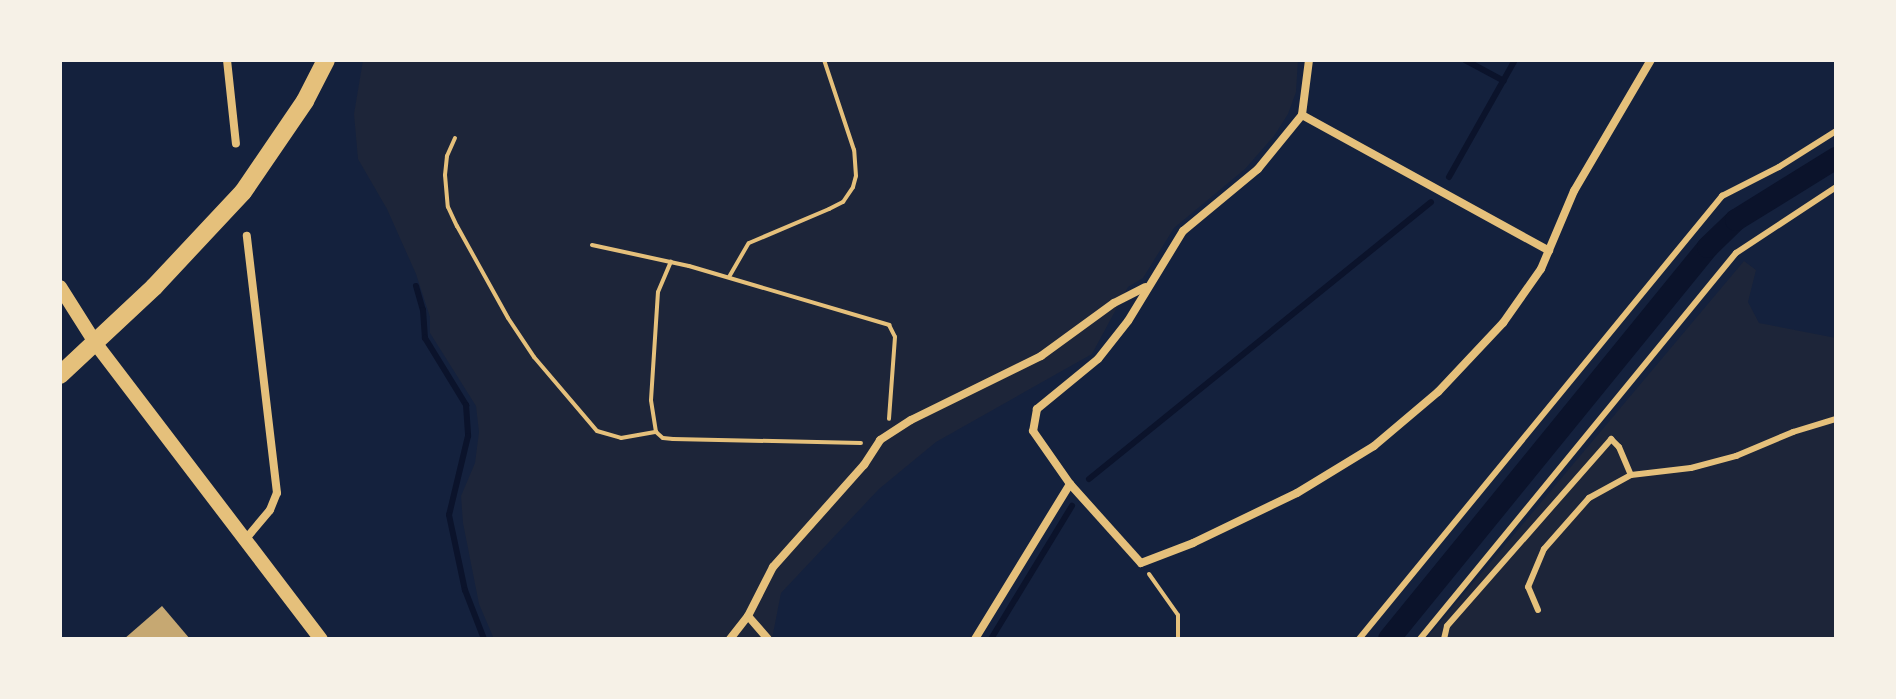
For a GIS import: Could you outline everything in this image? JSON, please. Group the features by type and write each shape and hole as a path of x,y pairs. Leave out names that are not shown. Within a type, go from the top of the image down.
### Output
{"main road":[{"path":"60,375 96,344 202,238 243,192 305,101 326,60"}],"street":[{"path":"227,60 236,144"},
{"path":"1309,60 1302,115 1258,169 1183,231 1145,287 1128,321 1098,359 1037,409 1033,431 1070,484 1141,563 1253,516 1374,446 1472,358 1528,289 1549,251 1574,191 1651,60"},
{"path":"1302,115 1549,251"},
{"path":"244,541 270,510 277,493 247,236"},
{"path":"60,287 96,344 321,639"},
{"path":"730,639 748,616 773,567 875,448 892,433 1041,356 1114,303 1145,287"},
{"path":"975,639 1070,484"},
{"path":"748,616 768,639"}],"lane":[{"path":"1359,639 1722,196 1779,167 1836,131"},
{"path":"1420,639 1736,253 1836,187"},
{"path":"1538,610 1528,587 1544,549 1589,498 1631,475 1691,468 1736,456 1793,432 1836,419"},
{"path":"1444,639 1447,626 1611,439 1619,447 1631,475"}],"path":[{"path":"729,277 749,243 843,202 853,187 856,176 854,150 824,60"},
{"path":"455,138 447,156 448,207 508,318 534,357 597,431 621,438 656,432"},
{"path":"592,245 729,277 889,325 895,337 889,420 892,433"},
{"path":"671,262 658,292 651,400 656,432 663,438 673,439 860,443 875,448"},
{"path":"1141,563 1178,615 1178,639"}],"shaded area":[{"path":"363,60 1298,60 1296,92 1288,114 1274,136 1245,169 1174,228 1143,278 1128,287 1092,354 936,442 879,489 781,593 772,639 494,639 479,604 463,523 461,496 475,463 479,432 476,406 430,333 430,317 416,274 387,209 358,159 354,114"},
{"path":"1744,261 1756,270 1748,302 1759,323 1836,338 1836,639 1426,639"}],"building":[{"path":"162,606 190,639 124,639"}],"waterway":[{"path":"1465,60 1504,81"},
{"path":"1449,177 1515,60"},
{"path":"1389,639 1708,247 1736,220 1836,158"},
{"path":"1089,479 1431,202"},
{"path":"416,286 423,310 425,338 466,405 468,436 449,515 465,590 484,639"},
{"path":"991,639 1072,506"}]}
